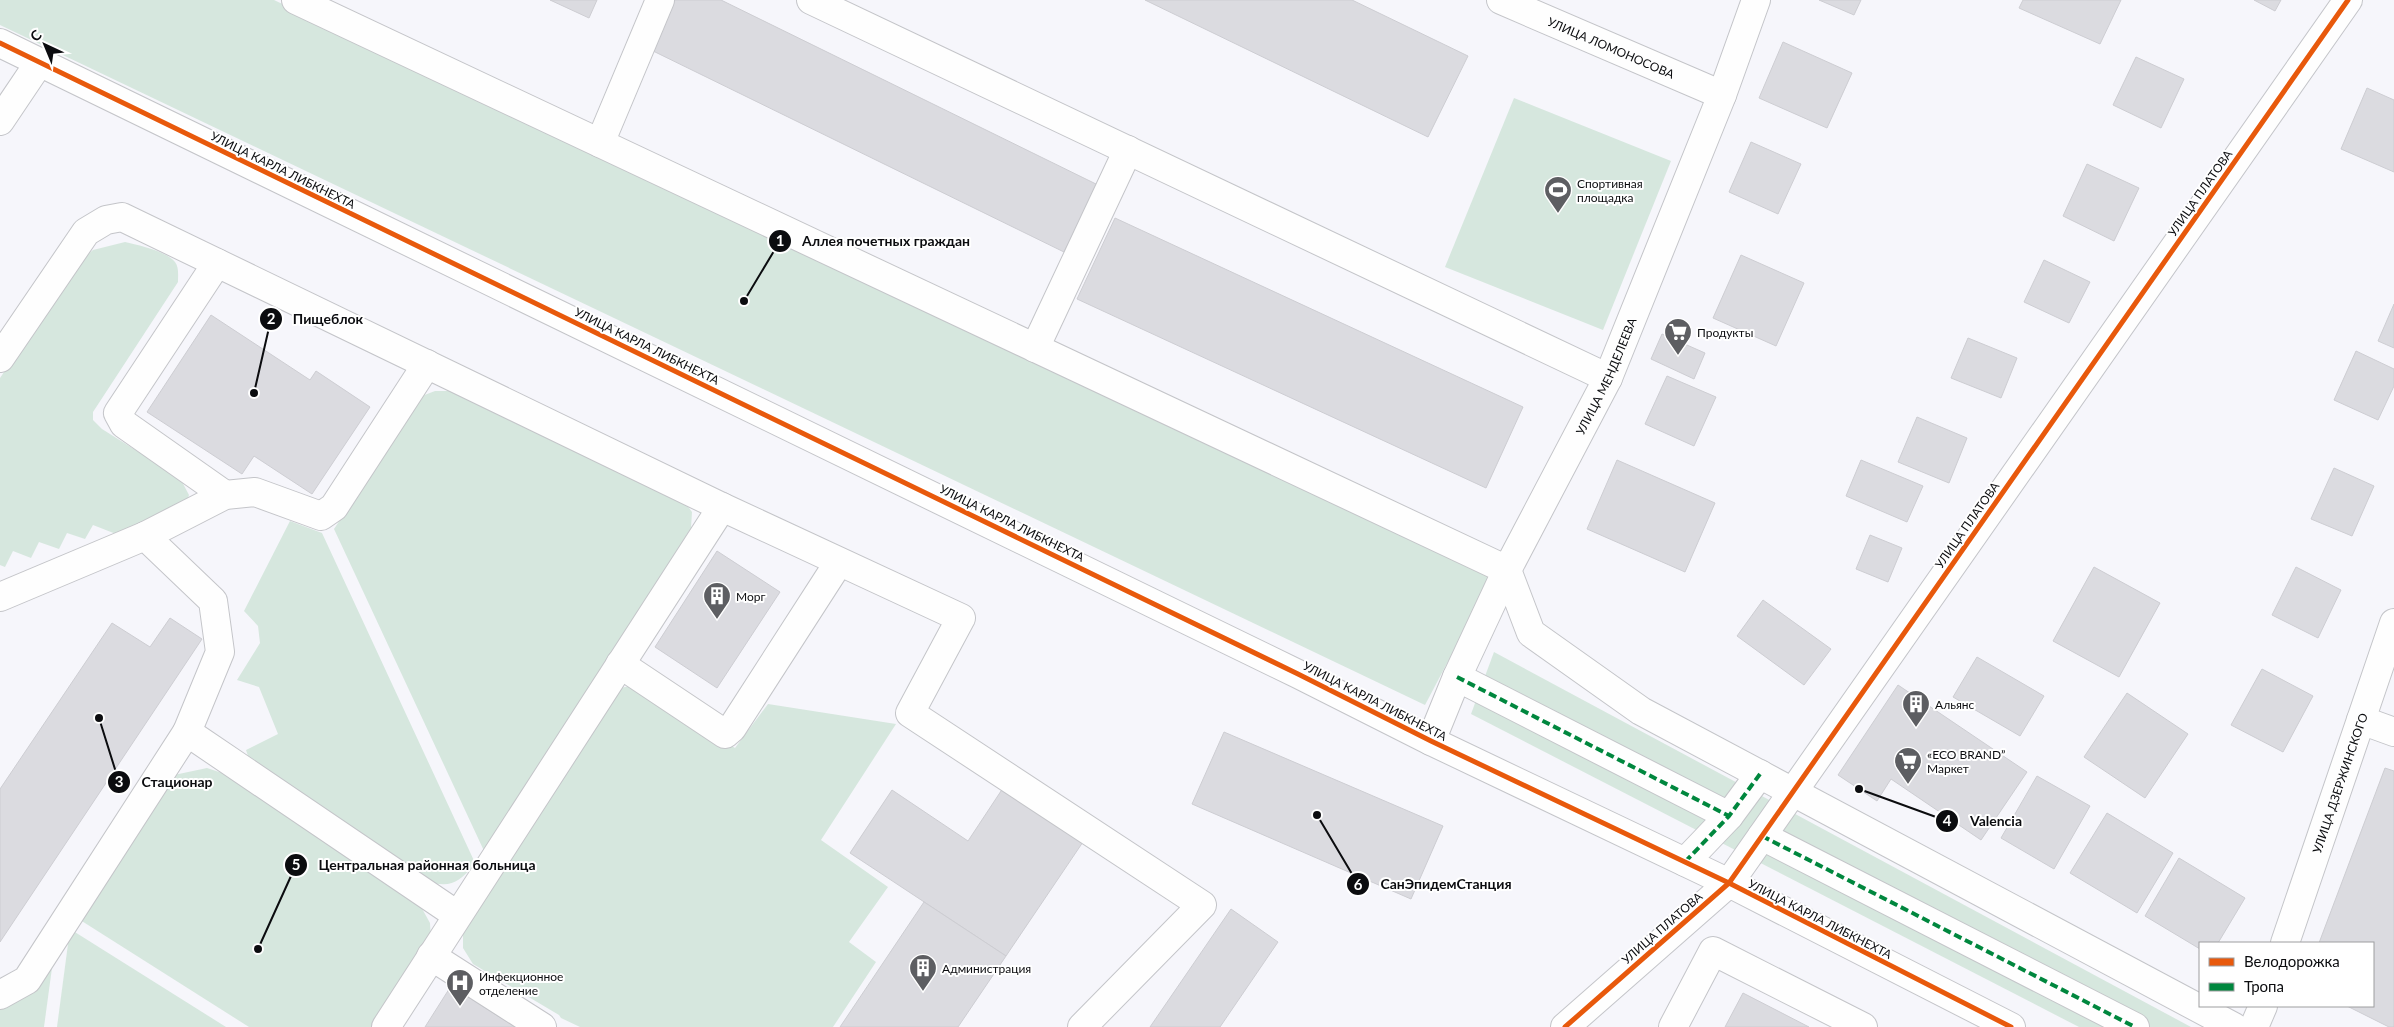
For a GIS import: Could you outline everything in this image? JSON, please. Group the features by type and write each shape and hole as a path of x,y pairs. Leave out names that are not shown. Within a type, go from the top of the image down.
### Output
{"street":[{"path":"296,0 1508,570 1531,633 1641,711 2234,1027"},
{"path":"600,143 660,0"},
{"path":"811,0 1608,378"},
{"name":"УЛИЦА ЛОМОНОСОВА","path":"1501,0 1722,95"},
{"name":"УЛИЦА МЕНДЕЛЕЕВА","path":"1431,741 1457,677 1508,570 1608,378 1722,95 1756,0"},
{"name":"УЛИЦА ПЛАТОВА","path":"1566,1027 1729,883 2348,0"},
{"name":"УЛИЦА КАРЛА ЛИБКНЕХТА","path":"0,44 1272,661 1431,741 1729,883 2011,1027"},
{"path":"0,121 39,62"},
{"path":"1035,348 1128,150"},
{"path":"0,358 86,232 106,220 122,217 722,507 961,618 910,713 1202,905 1082,1027"},
{"path":"217,263 118,413 124,424 225,495"},
{"path":"0,597 145,536 225,495 255,492 321,516 334,507 427,364"},
{"path":"386,1027 722,507"},
{"path":"0,995 27,980 68,919 187,732 220,652 214,601 145,536"},
{"path":"620,664 725,734 732,728 840,562"},
{"name":"УЛИЦА ДЗЕРЖИНСКОГО","path":"2285,942 2394,623"},
{"path":"1457,677 1728,816"},
{"path":"2361,720 2394,732"},
{"path":"187,732 457,915"},
{"path":"1685,862 1728,816 1760,774"},
{"path":"1762,836 2135,1027"},
{"path":"1673,1027 1713,951 1863,1027"},
{"path":"431,956 542,1027"},
{"path":"2254,1027 2263,1007"}],"shaded area":[{"path":"0,0 274,0 1492,578 1425,705 0,25"},
{"name":"Спортивная площадка","path":"1514,98 1671,161 1603,330 1445,267"},
{"path":"125,242 152,249 171,258 177,266 178,282 93,412 93,420 102,429 180,478 189,495 187,501 116,534 93,525 85,539 67,533 59,549 39,542 31,558 13,551 5,567 0,565 0,378 76,265 93,250"},
{"path":"435,391 450,391 681,497 692,512 691,528 485,853 334,529 422,396"},
{"path":"290,521 322,533 476,865 454,882 436,884 427,882 249,759 246,750 278,734 259,687 237,680 260,643 258,626 244,611"},
{"path":"1494,652 2191,1027 2079,1027 1471,714"},
{"path":"637,684 735,748 768,704 896,724 821,840 888,887 849,942 876,962 833,1027 580,1027 561,1018 559,1015 473,964 463,948 463,930 612,693 621,688"},
{"path":"207,768 228,775 420,905 430,923 431,939 373,1027 249,1027 77,918 174,775"},
{"path":"70,929 226,1027 57,1027"},
{"path":"54,953 44,1027 0,1027 0,1005"}],"building":[{"path":"550,0 597,0 589,18"},
{"path":"673,0 721,0 1098,185 1064,252 649,49"},
{"path":"1145,0 1352,0 1468,56 1428,137"},
{"path":"1819,0 1861,0 1854,15"},
{"path":"2023,0 2121,0 2100,44 2019,8"},
{"path":"2254,0 2281,0 2275,11"},
{"path":"1783,42 1852,73 1827,128 1759,98"},
{"path":"2136,57 2184,79 2161,128 2113,105"},
{"path":"2367,88 2394,100 2394,172 2341,149"},
{"path":"1751,142 1801,164 1778,214 1729,192"},
{"path":"2087,164 2139,188 2114,241 2063,216"},
{"path":"1115,218 1523,407 1486,488 1077,299"},
{"path":"1741,255 1804,283 1776,346 1713,318"},
{"path":"2044,260 2090,282 2069,323 2024,302"},
{"path":"2394,304 2394,348 2378,341"},
{"path":"211,315 310,380 316,371 370,407 312,494 254,456 242,474 147,412"},
{"name":"Продукты","path":"1662,334 1705,353 1694,379 1651,359"},
{"path":"1968,338 2017,358 2001,398 1951,378"},
{"path":"2356,351 2394,369 2394,386 2378,420 2334,400"},
{"path":"1667,376 1716,397 1694,446 1645,424"},
{"path":"1917,417 1967,438 1949,483 1898,462"},
{"path":"1617,460 1715,503 1685,572 1587,529"},
{"path":"1861,460 1923,486 1907,522 1846,496"},
{"path":"2334,468 2374,486 2352,536 2311,519"},
{"path":"1870,535 1902,548 1888,582 1856,569"},
{"name":"Морг","path":"717,551 780,592 717,688 655,647"},
{"path":"2094,567 2160,603 2119,677 2053,641"},
{"path":"2296,567 2341,590 2318,638 2272,615"},
{"path":"1763,600 1831,649 1804,685 1737,636"},
{"path":"170,618 202,639 0,942 0,789 112,623 150,647"},
{"path":"1977,657 2044,696 2020,736 1953,697"},
{"path":"2262,669 2313,696 2283,752 2231,725"},
{"name":"Альянс","path":"1898,685 2027,772 1981,840 1891,779 1877,801 1838,775"},
{"path":"2127,693 2188,734 2145,798 2084,757"},
{"path":"1224,732 1443,826 1411,899 1192,804"},
{"path":"2385,768 2394,771 2394,1027 2389,1027 2349,1007 2374,1007 2374,942 2319,942"},
{"path":"2037,776 2090,806 2054,869 2001,838"},
{"path":"1005,785 1085,839 1006,956 850,853 892,790 968,841"},
{"path":"2107,813 2173,853 2137,913 2070,873"},
{"path":"2179,858 2245,898 2219,942 2199,942 2199,948 2145,916"},
{"name":"Администрация","path":"924,902 1006,956 958,1027 840,1027"},
{"path":"1231,909 1278,942 1220,1027 1150,1027"},
{"name":"Инфекционное отделение","path":"451,986 515,1027 425,1027"},
{"path":"1743,993 1809,1027 1725,1027"}],"marked path":[{"path":"1457,677 1729,816"},
{"path":"1685,862 1729,816 1760,774"},
{"path":"1762,836 2135,1027"}],"cycle path":[{"path":"1565,1027 1729,883 2348,0"},
{"path":"0,43 1298,674 1431,741 1729,883 2011,1027"}],"place":[{"name":"Спортивная площадка","path":"1558,214"},
{"name":"Аллея почетных граждан","path":"744,301"},
{"name":"Продукты","path":"1678,356"},
{"name":"Пищеблок","path":"254,393"},
{"name":"Морг","path":"717,620"},
{"name":"Стационар","path":"99,718"},
{"name":"Альянс","path":"1916,728"},
{"name":"«ECO BRAND” Маркет","path":"1908,785"},
{"name":"Valencia","path":"1859,789"},
{"name":"СанЭпидемСтанция","path":"1317,815"},
{"name":"Центральная районная больница","path":"258,949"},
{"name":"Администрация","path":"923,992"},
{"name":"Инфекционное отделение","path":"460,1007"}]}
